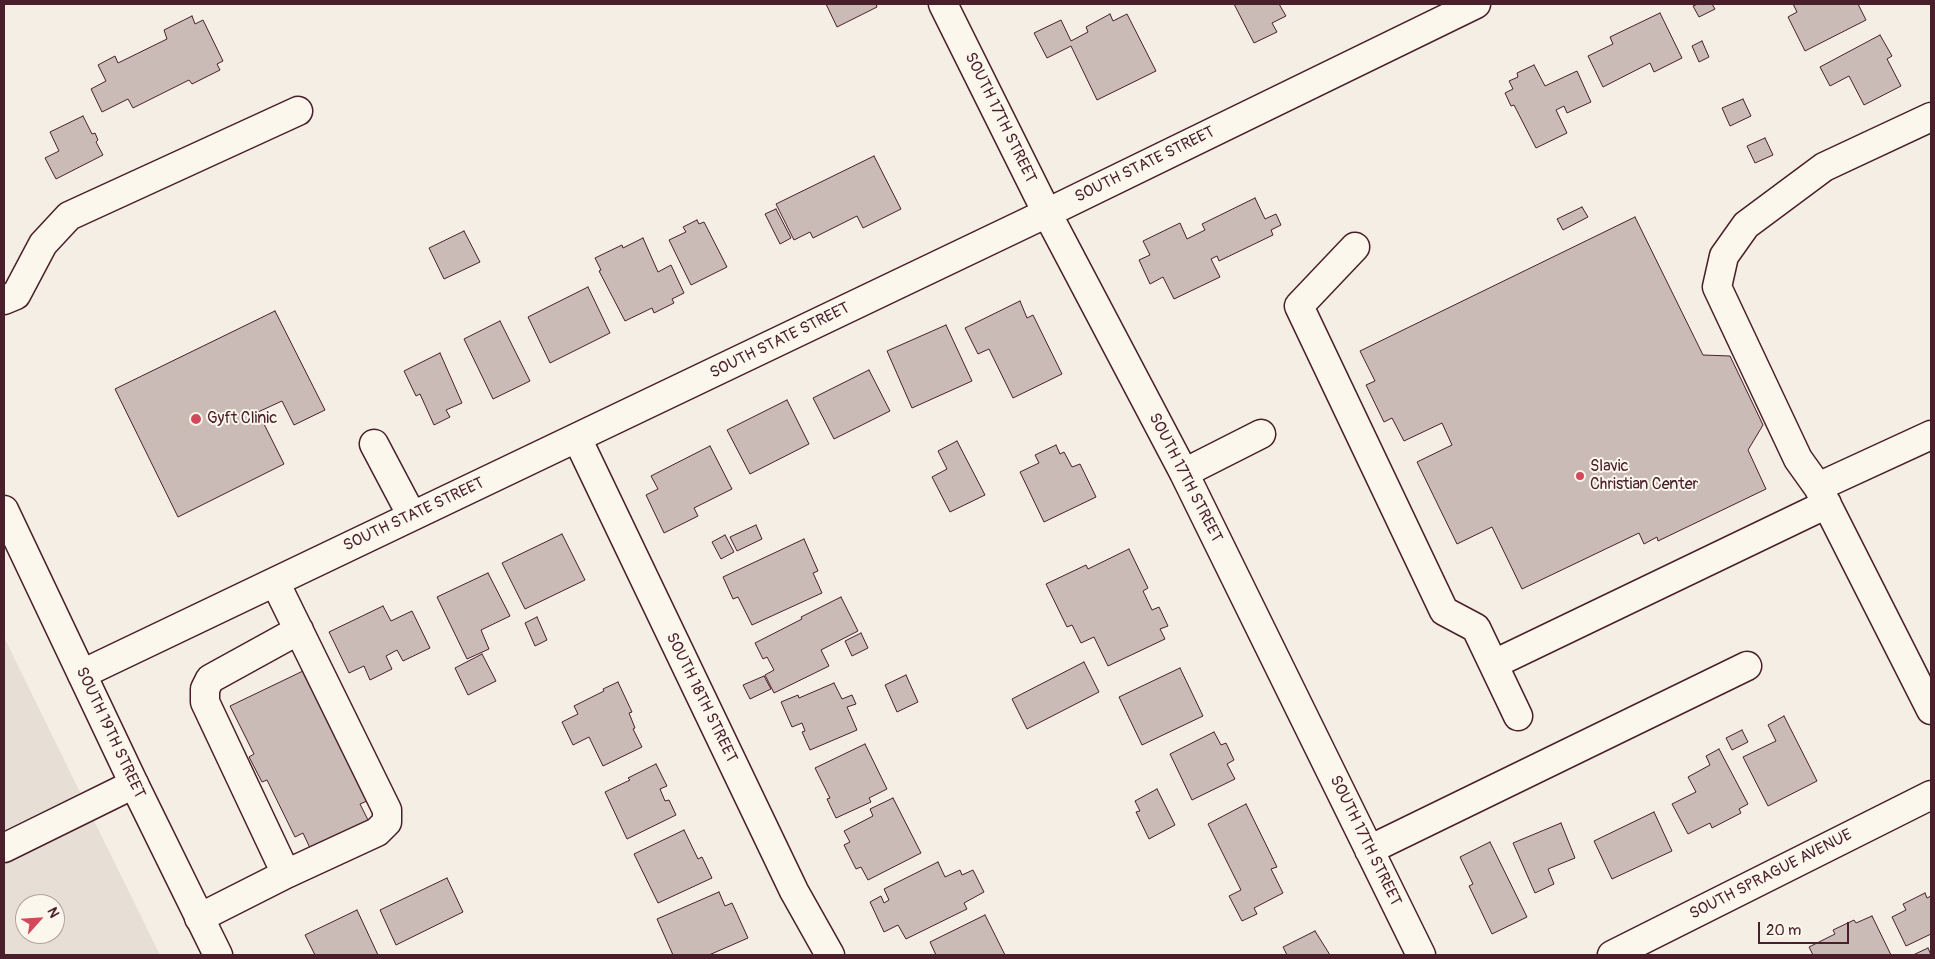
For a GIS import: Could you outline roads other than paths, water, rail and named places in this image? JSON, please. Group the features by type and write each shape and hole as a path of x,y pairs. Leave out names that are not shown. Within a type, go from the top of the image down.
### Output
{"street":[{"name":"SOUTH 17TH STREET","path":"943,4 1047,214 1184,473 1421,955"},
{"name":"SOUTH STATE STREET","path":"82,674 1047,214 1476,4"},
{"path":"4,300 16,295 43,244 70,216 298,111"},
{"path":"1931,117 1824,167 1746,225 1724,256 1717,287 1798,459 1823,496 1931,710"},
{"path":"1355,247 1299,306 1444,611 1476,628 1518,716"},
{"path":"1184,473 1261,434"},
{"path":"1494,664 1823,496 1931,434"},
{"name":"SOUTH 18TH STREET","path":"577,438 794,890 830,955"},
{"path":"374,444 412,516"},
{"name":"SOUTH 19TH STREET","path":"4,510 134,784 218,955"},
{"path":"199,918 286,874 377,832 388,822 387,810 275,582"},
{"path":"286,874 205,702 205,688 210,679 300,630"},
{"path":"1369,850 1747,666"},
{"path":"4,848 134,784"},
{"name":"SOUTH SPRAGUE AVENUE","path":"1612,955 1931,795"}],"place":[{"name":"Gyft Clinic","path":"196,419"},
{"name":"Slavic Christian Center","path":"1580,476"}]}
